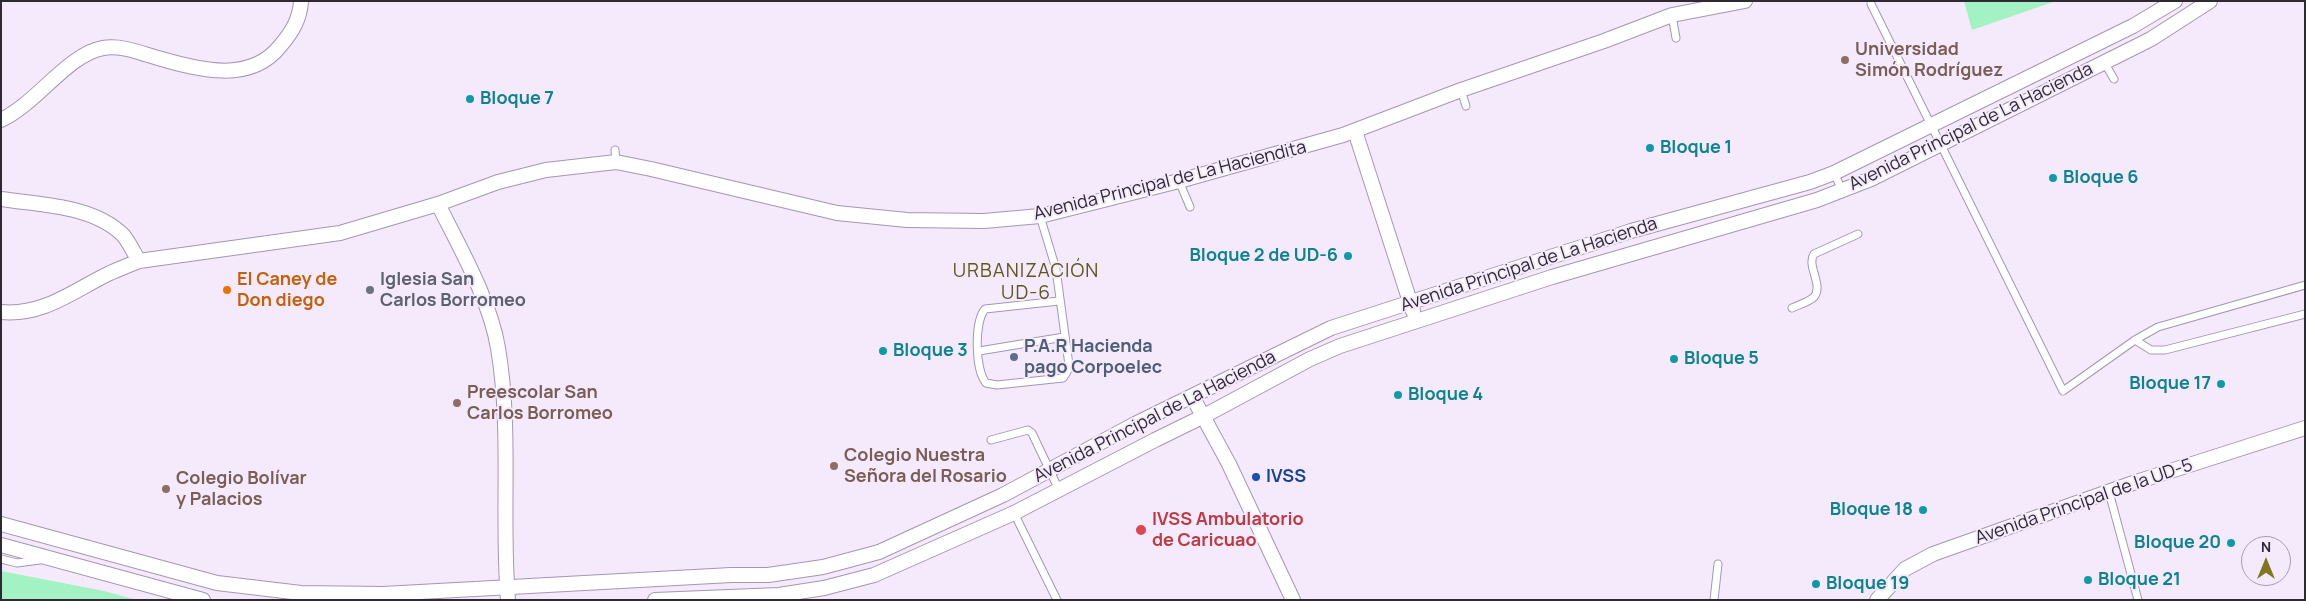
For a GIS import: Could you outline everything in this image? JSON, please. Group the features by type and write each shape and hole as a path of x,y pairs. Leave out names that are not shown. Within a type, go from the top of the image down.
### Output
{"street":[{"path":"1,120 23,107 84,54 103,48 126,48 210,71 237,70 258,66 275,54 292,31 300,11 301,1"},
{"name":"Avenida Principal de La Haciendita","path":"1,312 13,313 54,304 110,273 139,262 340,233 438,204 498,182 615,156 651,169 838,213 917,220 984,221 1040,216 1179,181 1355,131 1461,90 1604,41 1672,15 1745,1"},
{"name":"Avenida Principal de La Hacienda","path":"655,600 779,595 824,588 874,575 1014,514 1310,359 1340,346 1415,321 1468,294 1631,231 1810,182 1834,173 2133,26 2175,1"},
{"name":"Avenida Principal de La Hacienda","path":"1,524 216,583 301,593 384,597 507,593 768,575 823,568 899,545 1003,496 1051,472 1135,424 1331,328 1410,302 1468,294 1674,240 1817,200 1871,179 2150,39 2210,1"},
{"path":"1355,131 1415,321"},
{"path":"1,199 80,212 104,221 123,235 139,262"},
{"path":"438,204 480,287 498,347 504,414 507,593"},
{"path":"1192,396 1229,464 1293,600"},
{"name":"Avenida Principal de la UD-5","path":"1876,600 1905,569 1933,554 2109,492 2305,428"},
{"path":"1003,496 1014,514"},
{"path":"1,545 203,600"}],"lane":[{"path":"1871,4 2063,391 2135,340 2158,327 2190,316 2305,285"},
{"path":"1672,15 1676,38"},
{"path":"2104,62 2114,79"},
{"path":"1461,90 1466,106"},
{"path":"1834,173 1842,190"},
{"path":"1179,181 1190,207"},
{"path":"1040,216 1056,269 1068,365 1067,372 1063,378 997,385 986,383 979,371 978,323 985,309 1059,301"},
{"path":"1792,308 1813,297 1817,292 1812,261 1814,254 1858,234"},
{"path":"2135,340 2150,350 2165,350 2305,314"},
{"path":"979,351 1064,337"},
{"path":"991,440 1028,430 1032,433 1059,490"},
{"path":"2109,492 2138,600"},
{"path":"1014,514 1058,600"},
{"path":"1,559 17,563 52,559"},
{"path":"1714,600 1718,564"}],"green space":[{"path":"1964,1 2056,1 1972,30"},
{"path":"1,571 104,591 137,600 1,600"}],"place":[{"name":"Universidad Simón Rodríguez","path":"1845,60"},
{"name":"Bloque 7","path":"470,99"},
{"name":"Bloque 1","path":"1650,148"},
{"name":"Bloque 6","path":"2053,178"},
{"name":"Bloque 2 de UD-6","path":"1348,256"},
{"name":"El Caney de Don diego","path":"227,290"},
{"name":"Iglesia San Carlos Borromeo","path":"370,290"},
{"name":"Bloque 3","path":"883,351"},
{"name":"P.A.R Hacienda pago Corpoelec","path":"1014,357"},
{"name":"Bloque 5","path":"1674,359"},
{"name":"Bloque 17","path":"2221,384"},
{"name":"Bloque 4","path":"1398,395"},
{"name":"Preescolar San Carlos Borromeo","path":"457,403"},
{"name":"Colegio Nuestra Señora del Rosario","path":"834,466"},
{"name":"IVSS","path":"1256,477"},
{"name":"Colegio Bolívar y Palacios","path":"166,489"},
{"name":"Bloque 18","path":"1923,510"},
{"name":"IVSS Ambulatorio de Caricuao","path":"1141,530"},
{"name":"Bloque 20","path":"2231,543"},
{"name":"Bloque 21","path":"2088,580"},
{"name":"Bloque 19","path":"1816,584"}],"district":[{"name":"URBANIZACIÓN UD-6","path":"1026,283"}]}
